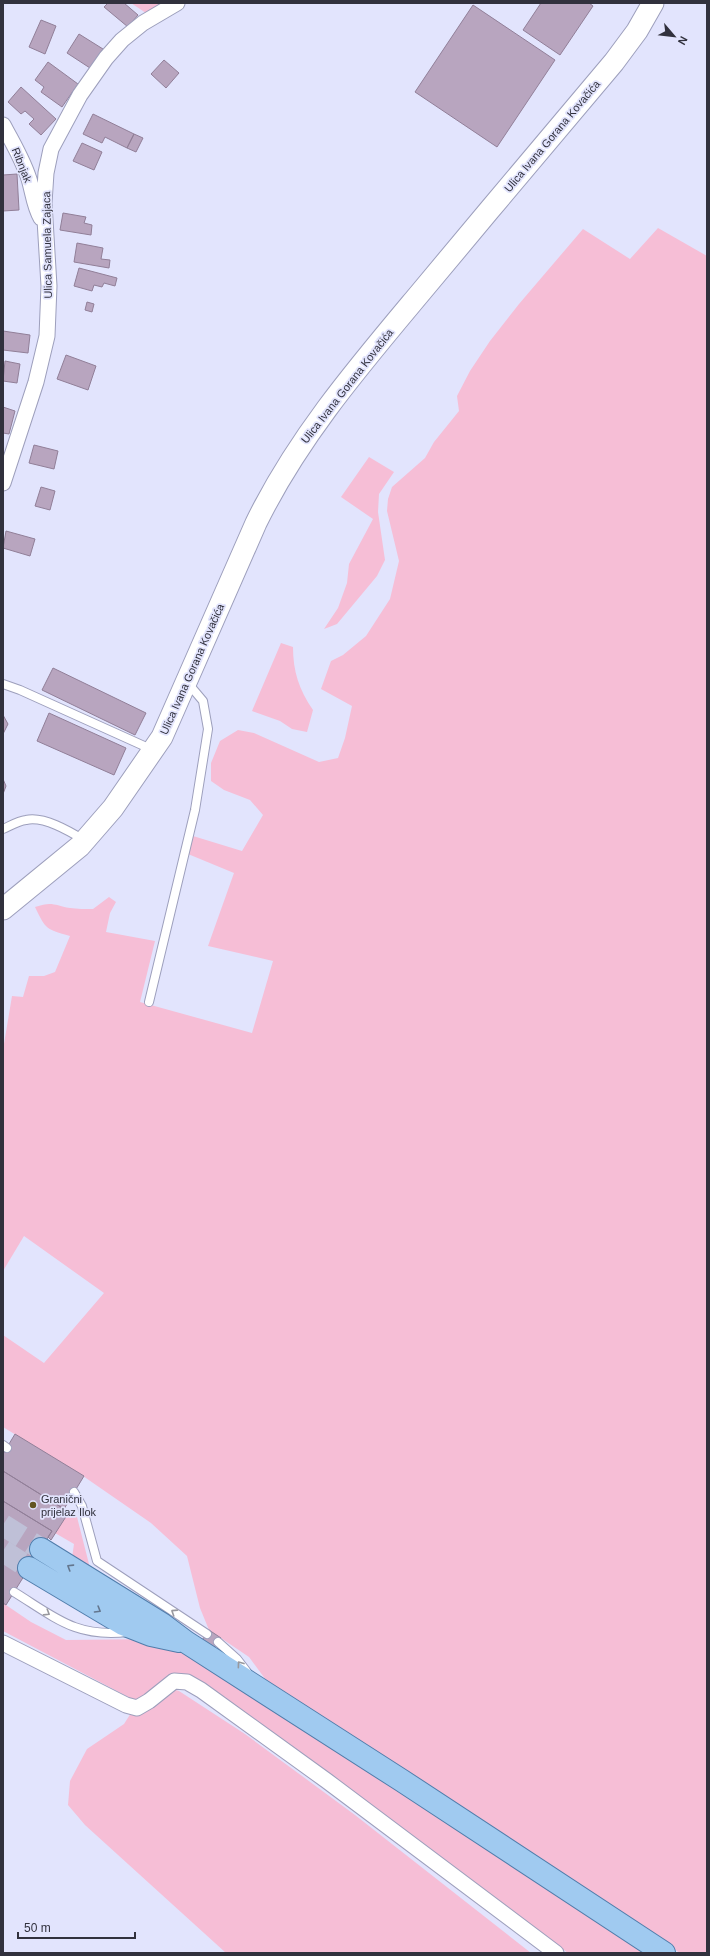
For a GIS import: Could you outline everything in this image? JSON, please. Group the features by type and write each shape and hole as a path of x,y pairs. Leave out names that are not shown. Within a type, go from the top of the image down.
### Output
{"main road":[{"name":"Ulica Ivana Gorana Kovačića","path":"3,909 85,840 113,808 162,737 269,497 311,430 361,364 614,62 637,31 653,3"},
{"path":"41,1549 162,1624 186,1642 401,1780 664,1953"},
{"path":"29,1568 104,1614 140,1631 186,1642"}],"street":[{"name":"Ulica Samuela Zajaca","path":"3,484 36,382 47,336 49,286 44,203 46,173 51,149 80,95 106,58 122,40 143,23 177,3"},
{"name":"Ribnjak","path":"3,125 19,154 29,179 37,211 46,228"},
{"path":"3,1643 126,1705 137,1708 150,1701 174,1681 187,1682 201,1690 327,1781 556,1953"}],"lane":[{"path":"149,1002 196,810 208,729 203,701 187,682"},
{"path":"3,684 20,690 153,750"},
{"path":"3,829 27,819 51,823 63,827 85,840"},
{"path":"74,1492 82,1506 97,1561 207,1634"},
{"path":"14,1592 64,1624 79,1630 116,1634 140,1631"},
{"path":"218,1642 237,1659 259,1689"}],"shaded area":[{"path":"131,3 162,3 146,13"},
{"path":"658,228 707,256 707,1953 680,1953 266,1680 249,1657 209,1630 200,1608 187,1556 151,1523 83,1476 3,1427 3,1335 44,1363 104,1293 24,1236 3,1271 3,1050 12,996 23,997 29,976 44,976 55,972 70,936 48,928 35,907 49,904 73,908 93,909 109,897 116,902 110,913 106,932 155,941 140,1002 252,1033 273,961 208,946 234,873 188,854 193,836 242,851 263,815 250,800 224,790 211,781 211,763 220,741 238,730 254,733 319,762 338,758 345,738 352,706 321,689 331,661 343,655 366,636 390,599 399,561 387,511 388,499 392,487 425,458 434,442 459,411 457,396 470,371 490,341 519,304 583,229 630,259"},
{"path":"369,457 394,472 379,494 378,512 385,560 377,576 337,624 324,629 338,608 347,583 349,564 373,519 341,497"},
{"path":"281,643 293,647 294,664 298,680 308,703 313,710 307,732 292,729 280,721 252,711"},
{"path":"69,1512 77,1517 90,1568 72,1558 74,1544 55,1533"},
{"path":"3,1603 31,1622 66,1640 157,1639 184,1650 646,1953 568,1953 389,1821 299,1751 189,1678 140,1701 134,1700 3,1631"},
{"path":"169,1688 179,1691 245,1734 355,1815 531,1953 226,1953 85,1825 68,1805 70,1781 87,1749 124,1724 131,1713 143,1714"}],"building":[{"path":"108,3 124,3 138,15 128,27 104,7"},
{"path":"541,3 589,3 593,6 560,55 523,30"},
{"path":"473,5 555,60 497,147 415,92"},
{"path":"41,20 56,26 45,54 29,47"},
{"path":"79,34 103,49 90,68 67,53"},
{"path":"164,60 179,73 166,88 151,74"},
{"path":"48,62 78,84 62,107 41,92 44,87 35,80"},
{"path":"21,87 56,119 41,135 29,124 34,119 25,111 21,114 8,102"},
{"path":"93,114 134,134 127,148 105,137 102,143 83,134"},
{"path":"134,134 143,138 136,152 127,148"},
{"path":"82,143 102,152 94,170 73,161"},
{"path":"17,174 19,210 3,211 3,175"},
{"path":"63,213 86,217 84,223 92,225 91,235 60,230"},
{"path":"77,243 103,248 101,259 110,260 109,268 74,262"},
{"path":"79,268 117,278 115,286 104,283 102,287 94,285 92,291 74,286"},
{"path":"87,302 94,304 92,312 85,310"},
{"path":"3,331 30,335 28,353 3,350"},
{"path":"66,355 96,366 88,390 57,379"},
{"path":"5,361 20,364 17,383 3,381"},
{"path":"3,407 15,411 9,434 3,433"},
{"path":"34,445 58,451 54,469 29,463"},
{"path":"41,487 55,491 50,510 35,506"},
{"path":"6,531 35,539 30,556 3,548"},
{"path":"53,668 146,713 135,735 42,690"},
{"path":"49,713 126,748 114,775 37,741"},
{"path":"3,715 8,724 3,734"},
{"path":"3,779 6,786 3,794"},
{"path":"15,1434 84,1476 64,1509 3,1471 3,1454"},
{"name":"Granični prijelaz Ilok","path":"3,1471 69,1512 51,1540 48,1537 52,1531 3,1501"},
{"path":"3,1501 52,1531 6,1605 3,1603"},
{"path":"209,1630 221,1638 214,1648 202,1640"}],"tunnel":[{"path":"3,1525 41,1549"},
{"path":"3,1551 29,1568"}],"place":[{"name":"Granični prijelaz Ilok","path":"33,1505"}]}
